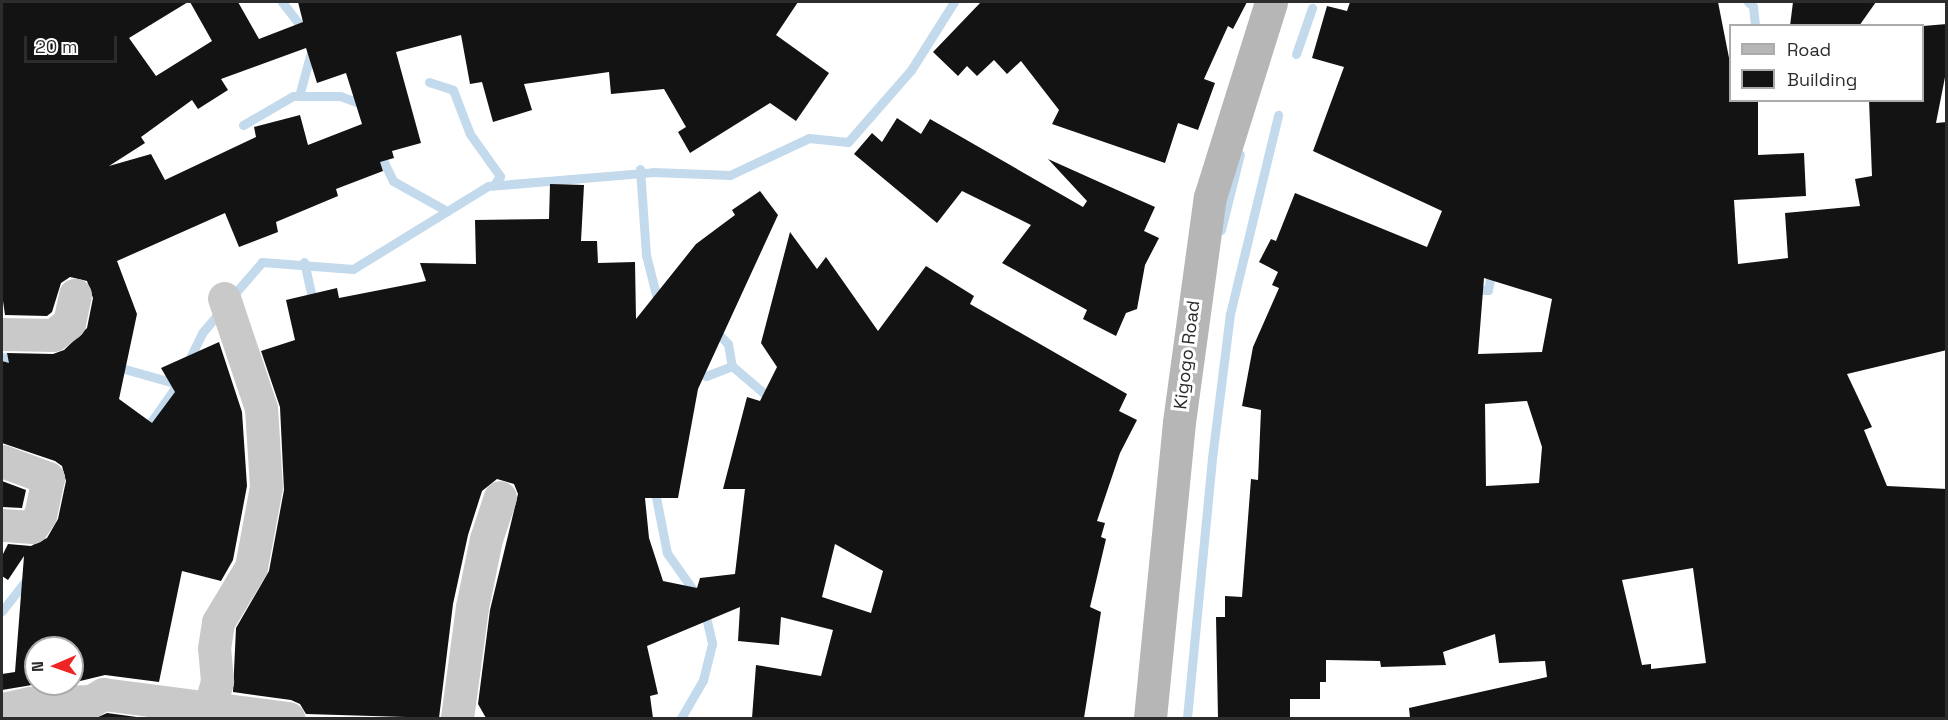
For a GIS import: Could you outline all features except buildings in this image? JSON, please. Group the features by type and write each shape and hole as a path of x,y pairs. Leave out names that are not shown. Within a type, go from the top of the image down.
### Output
{"main road":[{"name":"Kigogo Road","path":"1150,718 1179,422 1210,197 1271,2"}],"street":[{"path":"2,334 53,335 69,323 75,295"},
{"path":"201,710 216,692 214,648 218,622 251,567 266,487 261,408 224,298"},
{"path":"2,461 48,478 40,515 32,527 2,525"},
{"path":"457,718 472,607 486,539 500,497"},
{"path":"2,709 31,703 92,701 103,694 201,710 288,718"}],"waterway":[{"path":"282,2 306,33"},
{"path":"230,299 262,262 353,269 488,186 653,172 730,175 809,138 848,142 911,70 954,2"},
{"path":"1748,2 1753,6 1755,24"},
{"path":"1296,54 1312,8"},
{"path":"299,96 311,52"},
{"path":"429,82 453,90 470,134 500,176 494,185"},
{"path":"243,125 293,96 340,96 365,105"},
{"path":"1187,718 1212,458 1230,314 1278,115"},
{"path":"378,150 393,181 447,211 444,212"},
{"path":"1221,230 1240,154"},
{"path":"640,169 646,255 659,306"},
{"path":"304,262 314,306"},
{"path":"1472,290 1488,290 1492,270"},
{"path":"187,364 202,333 221,310"},
{"path":"715,330 728,344 732,366 772,400"},
{"path":"2,357 20,360"},
{"path":"114,366 178,384"},
{"path":"695,372 706,376 732,366"},
{"path":"144,432 179,382"},
{"path":"654,487 667,553 698,597"},
{"path":"2,611 26,580"},
{"path":"681,718 703,680 712,643 704,609"}]}
